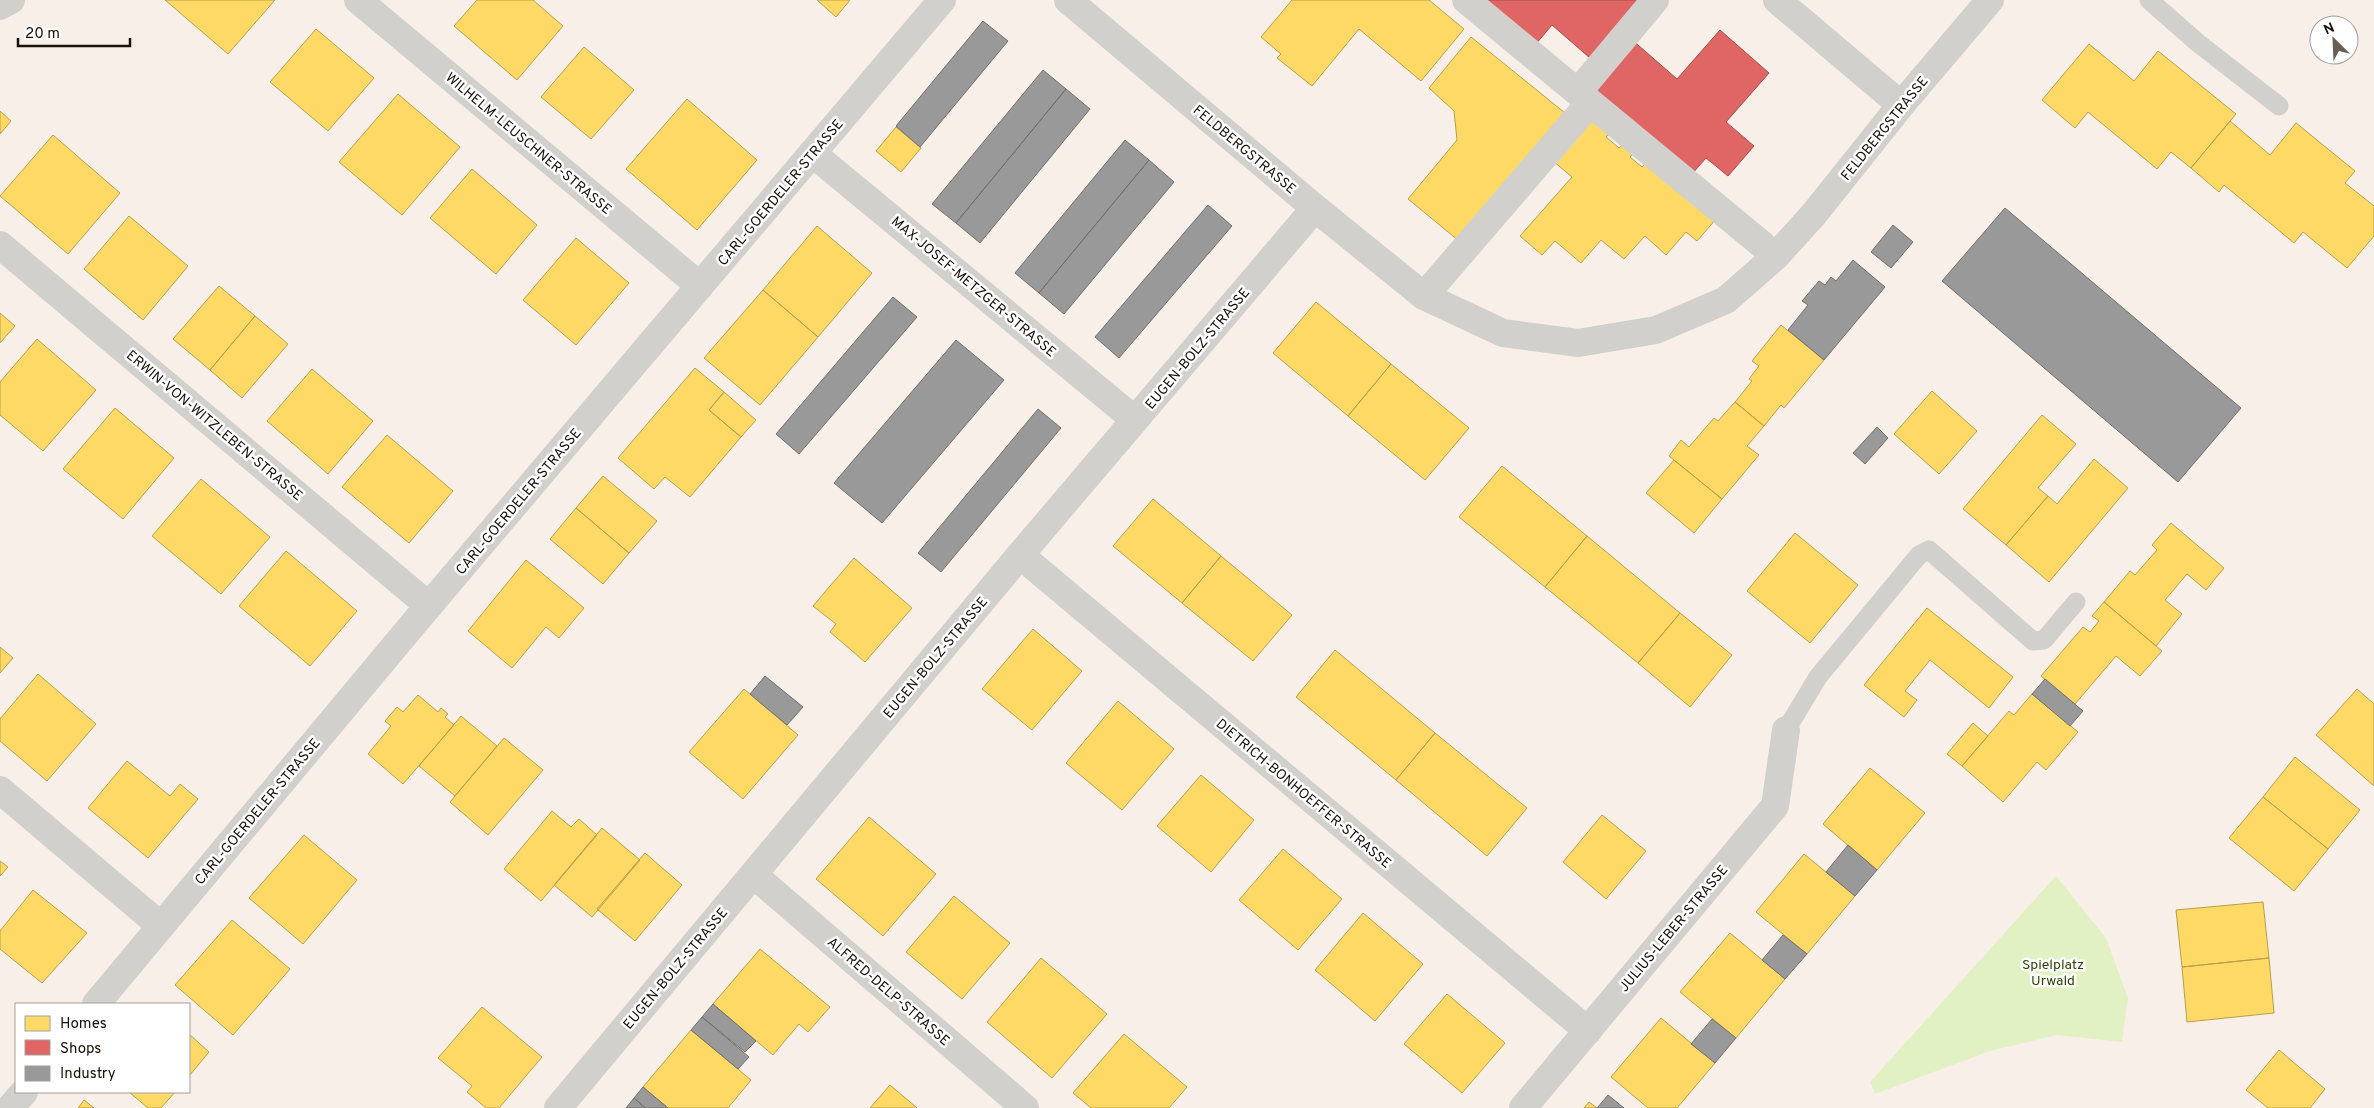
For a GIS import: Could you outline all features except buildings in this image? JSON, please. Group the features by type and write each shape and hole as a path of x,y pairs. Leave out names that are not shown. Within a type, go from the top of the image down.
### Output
{"street":[{"path":"0,6 11,0"},
{"name":"WILHELM-LEUSCHNER-STRASSE","path":"358,0 700,286"},
{"name":"CARL-GOERDELER-STRASSE","path":"97,1003 429,606 942,0"},
{"name":"FELDBERGSTRASSE","path":"1068,0 1315,208 1424,296 1503,333 1578,343 1656,330 1726,300 1776,256 1814,214 1901,105 1990,0"},
{"path":"1466,0 1776,256"},
{"path":"1424,296 1584,97 1655,0"},
{"path":"1777,0 1901,105"},
{"name":"MAX-JOSEF-METZGER-STRASSE","path":"812,152 1135,420"},
{"name":"EUGEN-BOLZ-STRASSE","path":"558,1108 1020,555 1315,208"},
{"name":"ERWIN-VON-WITZLEBEN-STRASSE","path":"0,245 429,606"},
{"name":"DIETRICH-BONHOEFFER-STRASSE","path":"1020,555 1588,1031"},
{"name":"JULIUS-LEBER-STRASSE","path":"1523,1108 1774,806 1786,730"},
{"path":"0,790 161,926"},
{"name":"ALFRED-DELP-STRASSE","path":"754,875 1025,1108"},
{"path":"10,1108 23,1093"}],"lane":[{"path":"2149,0 2198,43 2279,106"},
{"path":"1786,730 1818,677 1920,555 1926,551 1929,550 1939,556 2033,641 2044,640 2076,602"}],"green space":[{"name":"Spielplatz Urwald","path":"2056,876 2106,938 2128,998 2122,1042 2057,1035 1990,1051 1875,1094 1870,1082"}]}
